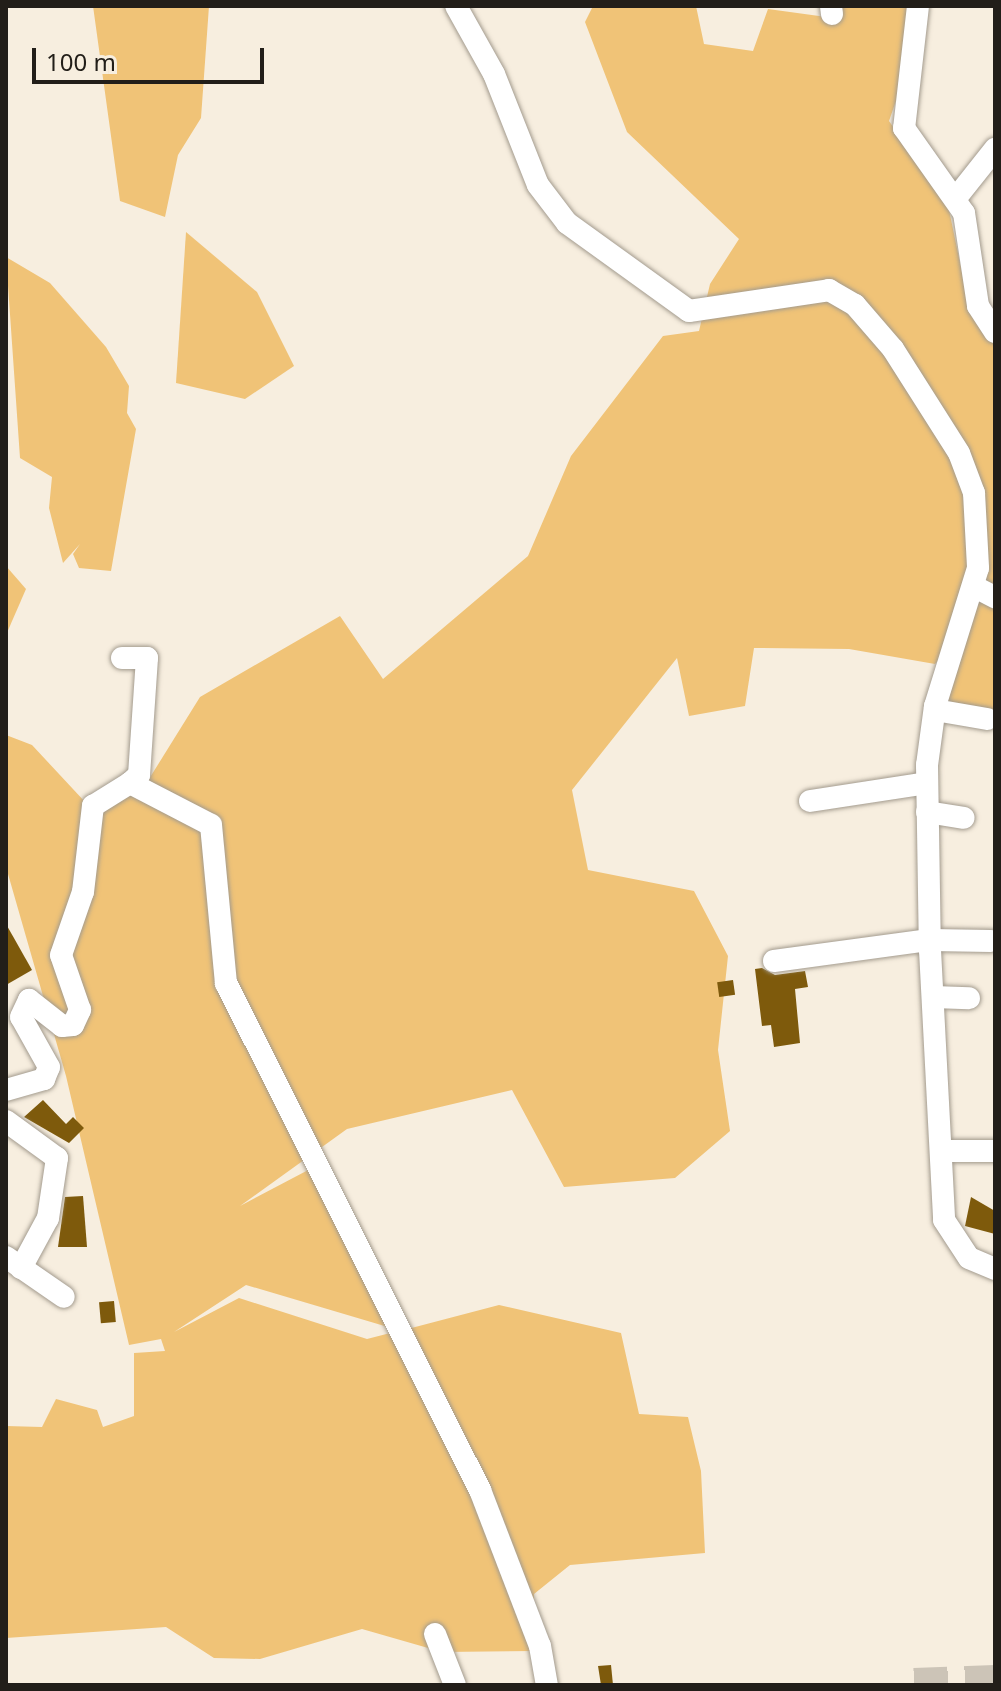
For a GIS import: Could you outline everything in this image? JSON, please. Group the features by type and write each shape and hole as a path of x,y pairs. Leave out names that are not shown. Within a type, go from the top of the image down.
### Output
{"street":[{"path":"456,6 494,74 538,185 567,223 612,261 689,311 804,289 829,290 855,305 893,349 959,453 979,527 973,586 935,710 927,783 930,940 933,997 949,1082 942,1151 944,1220 969,1258 995,1269"},
{"path":"918,6 904,128 956,198 978,306 995,332"},
{"path":"956,198 995,149"},
{"path":"973,586 995,597"},
{"path":"6,1090 44,1079 49,1067 21,1017 29,1000 62,1026 73,1025 80,1010 61,955 83,892 88,819 109,790 130,783 139,775 147,658 122,658"},
{"path":"935,710 987,719"},
{"path":"130,783 211,825 226,983 480,1490 540,1646 547,1685"},
{"path":"810,801 927,783"},
{"path":"927,812 964,818"},
{"path":"774,961 930,940 991,941"},
{"path":"933,997 969,998"},
{"path":"6,1121 57,1158 48,1218 14,1263 64,1297"},
{"path":"942,1151 995,1151"},
{"path":"435,1634 455,1685"}],"shaded area":[{"path":"93,6 209,6 201,118 178,155 165,217 120,201"},
{"path":"593,6 696,6 704,44 753,51 768,9 841,19 839,6 929,6 889,121 948,205 970,311 995,345 995,728 943,708 958,637 935,664 849,649 754,648 745,706 689,716 677,658 572,790 588,870 694,891 728,956 718,1050 730,1131 675,1178 564,1187 512,1090 347,1129 240,1206 312,1168 400,1331 499,1305 621,1333 639,1414 688,1417 701,1471 705,1553 570,1565 534,1594 534,1651 442,1652 362,1629 260,1659 214,1658 166,1627 6,1638 6,1426 42,1427 56,1399 97,1410 103,1427 134,1416 134,1353 165,1351 161,1339 129,1345 66,1076 6,867 6,735 32,745 86,803 149,779 200,697 340,616 383,679 528,556 571,456 663,336 699,331 710,284 739,239 627,132 585,22","holes":["246,1285 398,1330 367,1339 239,1298 174,1332"]},
{"path":"186,232 257,292 294,366 245,399 176,383"},
{"path":"6,257 50,283 106,347 129,386 127,413 136,429 111,571 79,568 73,554 80,544 63,563 49,508 52,477 20,458"},
{"path":"6,566 26,589 6,635"}],"building":[{"path":"6,924 32,970 6,985"},
{"path":"762,968 775,975 805,971 808,987 795,989 800,1043 774,1047 771,1025 762,1026 755,969"},
{"path":"733,980 735,995 719,997 717,982"},
{"path":"43,1100 66,1124 73,1117 84,1128 69,1143 24,1117"},
{"path":"83,1196 87,1247 58,1247 65,1197"},
{"path":"971,1197 995,1211 995,1234 965,1226"},
{"path":"114,1301 116,1322 101,1323 99,1302"},
{"path":"611,1665 613,1685 601,1685 598,1666"}],"tunnel":[{"path":"914,1685 995,1682"}]}
